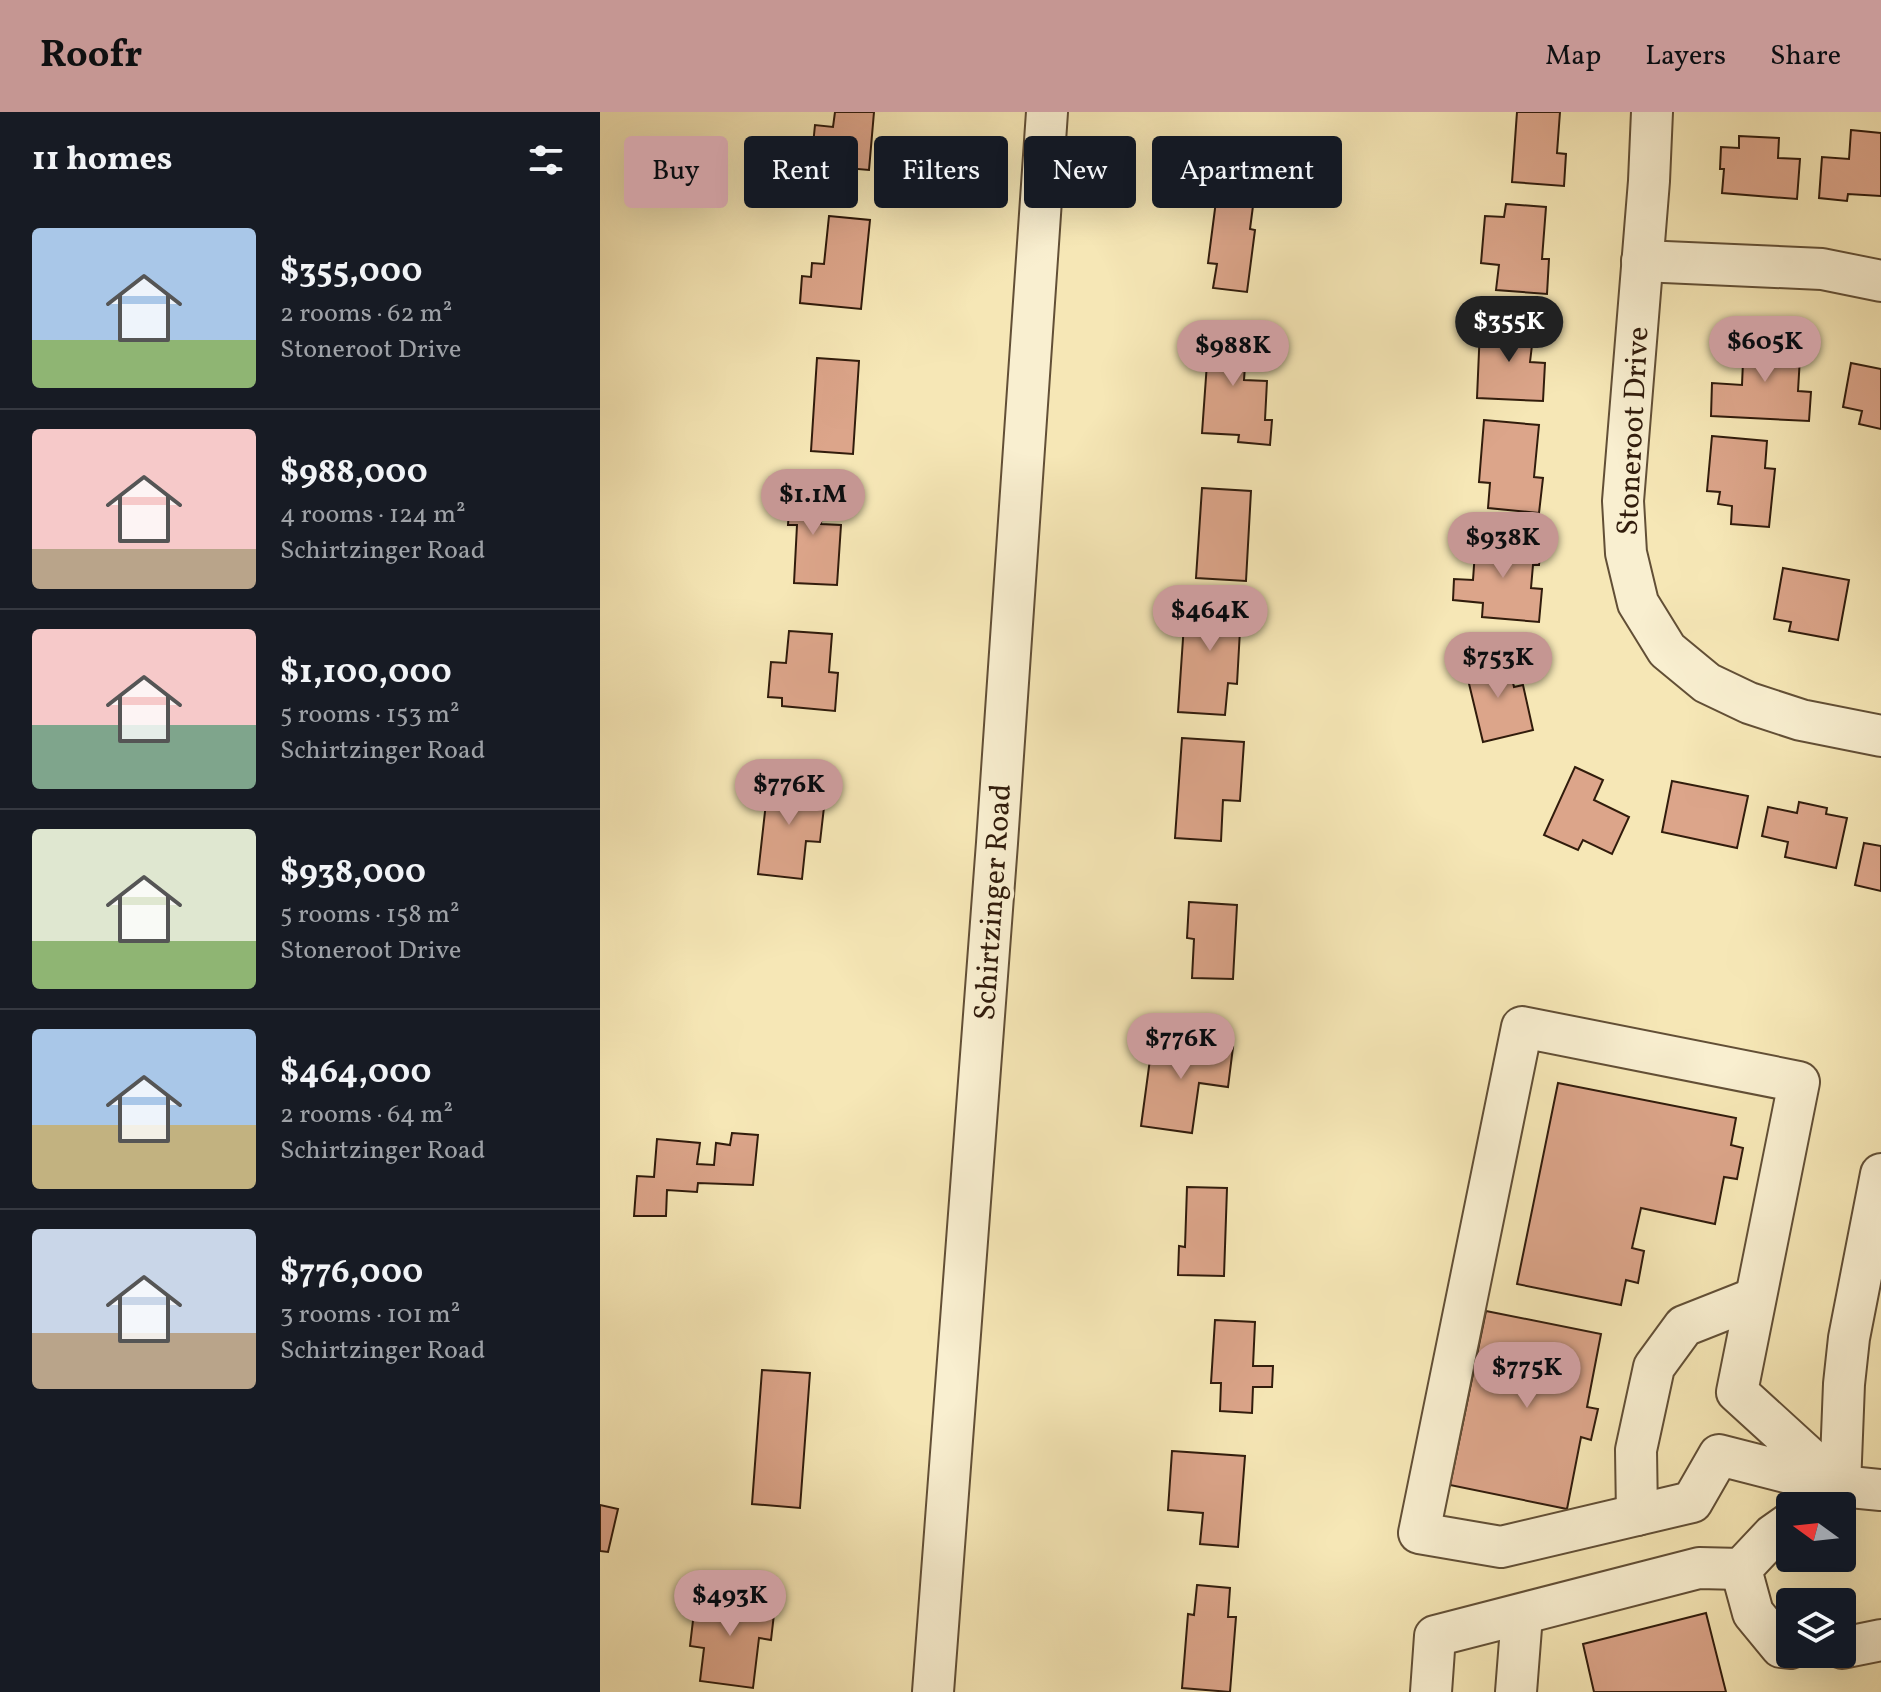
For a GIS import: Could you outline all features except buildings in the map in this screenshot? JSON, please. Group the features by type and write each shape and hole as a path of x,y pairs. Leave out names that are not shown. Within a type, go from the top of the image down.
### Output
{"street":[{"name":"Schirtzinger Road","path":"933,1692 995,875 1047,112"},
{"name":"Stoneroot Drive","path":"1652,112 1623,501 1626,553 1638,603 1667,650 1707,683 1749,703 1801,720 1881,736"},
{"path":"1642,261 1822,269 1881,281"},
{"path":"1522,1027 1799,1082 1737,1392 1719,1455 1692,1502 1501,1547 1419,1533 1522,1027"},
{"path":"1827,1492 1864,1359 1849,1338 1881,1174"},
{"path":"1637,1515 1636,1450 1654,1367 1684,1326 1755,1298"},
{"path":"1737,1392 1823,1492"},
{"path":"1719,1455 1816,1492"},
{"path":"1856,1493 1881,1490"},
{"path":"1431,1692 1435,1636 1699,1568 1741,1569 1776,1533"},
{"path":"1741,1569 1753,1613 1776,1641"},
{"path":"1516,1692 1522,1615"},
{"path":"1856,1645 1881,1640"}]}
